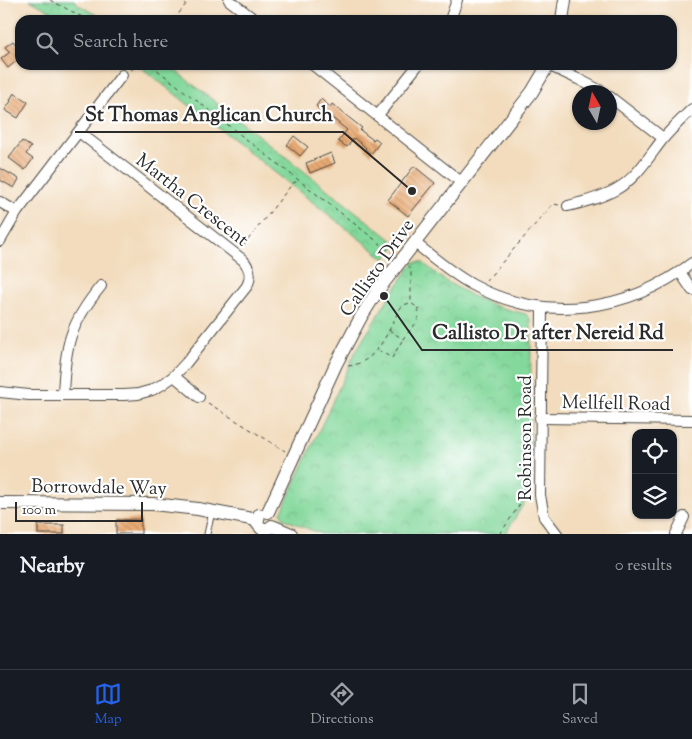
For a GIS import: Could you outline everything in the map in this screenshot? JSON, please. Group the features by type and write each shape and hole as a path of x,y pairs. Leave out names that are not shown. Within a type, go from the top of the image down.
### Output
{"street":[{"path":"229,0 248,15"},
{"path":"452,15 457,0"},
{"path":"563,15 565,0"},
{"path":"320,70 461,182"},
{"path":"378,115 414,70"},
{"name":"Callisto Drive","path":"268,512 336,364 361,317 378,290 532,92 545,70"},
{"path":"560,70 590,85"},
{"path":"0,241 17,212 122,75"},
{"path":"617,102 664,138"},
{"path":"568,206 598,198 620,187 638,171 664,138 692,110"},
{"name":"Martha Crescent","path":"0,392 63,395 138,394 158,387 174,376 186,363 248,282 250,273 248,267 236,254 79,132"},
{"path":"0,202 17,212"},
{"path":"415,243 457,276 480,289 508,299 542,307 577,307 611,303 646,291 692,263"},
{"path":"680,272 692,290"},
{"path":"63,395 65,360 72,332 82,310 101,286"},
{"name":"Robinson Road","path":"542,307 540,503 544,517 557,534"},
{"path":"174,376 199,397"},
{"name":"Mellfell Road","path":"540,418 692,420"},
{"name":"Borrowdale Way","path":"0,504 134,503 170,505 257,520 258,526 262,529 268,529 272,526 291,534"},
{"path":"257,520 260,513 268,512 274,518 272,526"},
{"path":"676,534 684,517"}],"lane":[{"path":"208,534 212,512"}],"path":[{"path":"50,0 78,15"},
{"path":"178,15 189,0"},
{"path":"157,70 411,269 411,303"},
{"path":"236,254 293,183 299,181"},
{"path":"480,289 553,204 568,206"},
{"path":"336,364 350,366 371,356 378,350 403,305 411,303 418,308 419,320 392,358 378,350"},
{"path":"389,330 404,339"},
{"path":"199,397 294,456"},
{"path":"500,534 529,490 539,484"}],"green space":[{"path":"30,0 74,0 96,15 57,15"},
{"path":"144,70 174,70 397,244 385,259"},
{"path":"414,262 422,262 444,280 472,296 498,307 526,314 531,320 530,494 505,534 321,534 284,519 281,513 356,351 391,294"}],"building":[{"path":"13,41 15,44 15,62 8,68 1,59 10,52 5,47"},
{"path":"14,93 28,102 18,118 5,110"},
{"path":"321,99 330,107 332,104 362,128 360,130 373,140 375,138 380,142 371,154 354,138 347,147 338,141 347,130 331,117 329,121 324,117 325,114 316,106"},
{"path":"294,136 308,147 300,156 287,145"},
{"path":"22,141 31,147 26,154 33,159 25,170 9,158"},
{"path":"331,153 335,163 310,173 306,163"},
{"path":"414,166 435,183 408,216 388,200"},
{"path":"0,168 19,179 14,188 0,180"},
{"path":"141,519 141,534 116,534 116,520"},
{"path":"38,525 64,525 64,534 38,534"}],"place":[{"name":"St Thomas Anglican Church","path":"412,191"},
{"name":"Callisto Dr after Nereid Rd","path":"384,296"}]}
